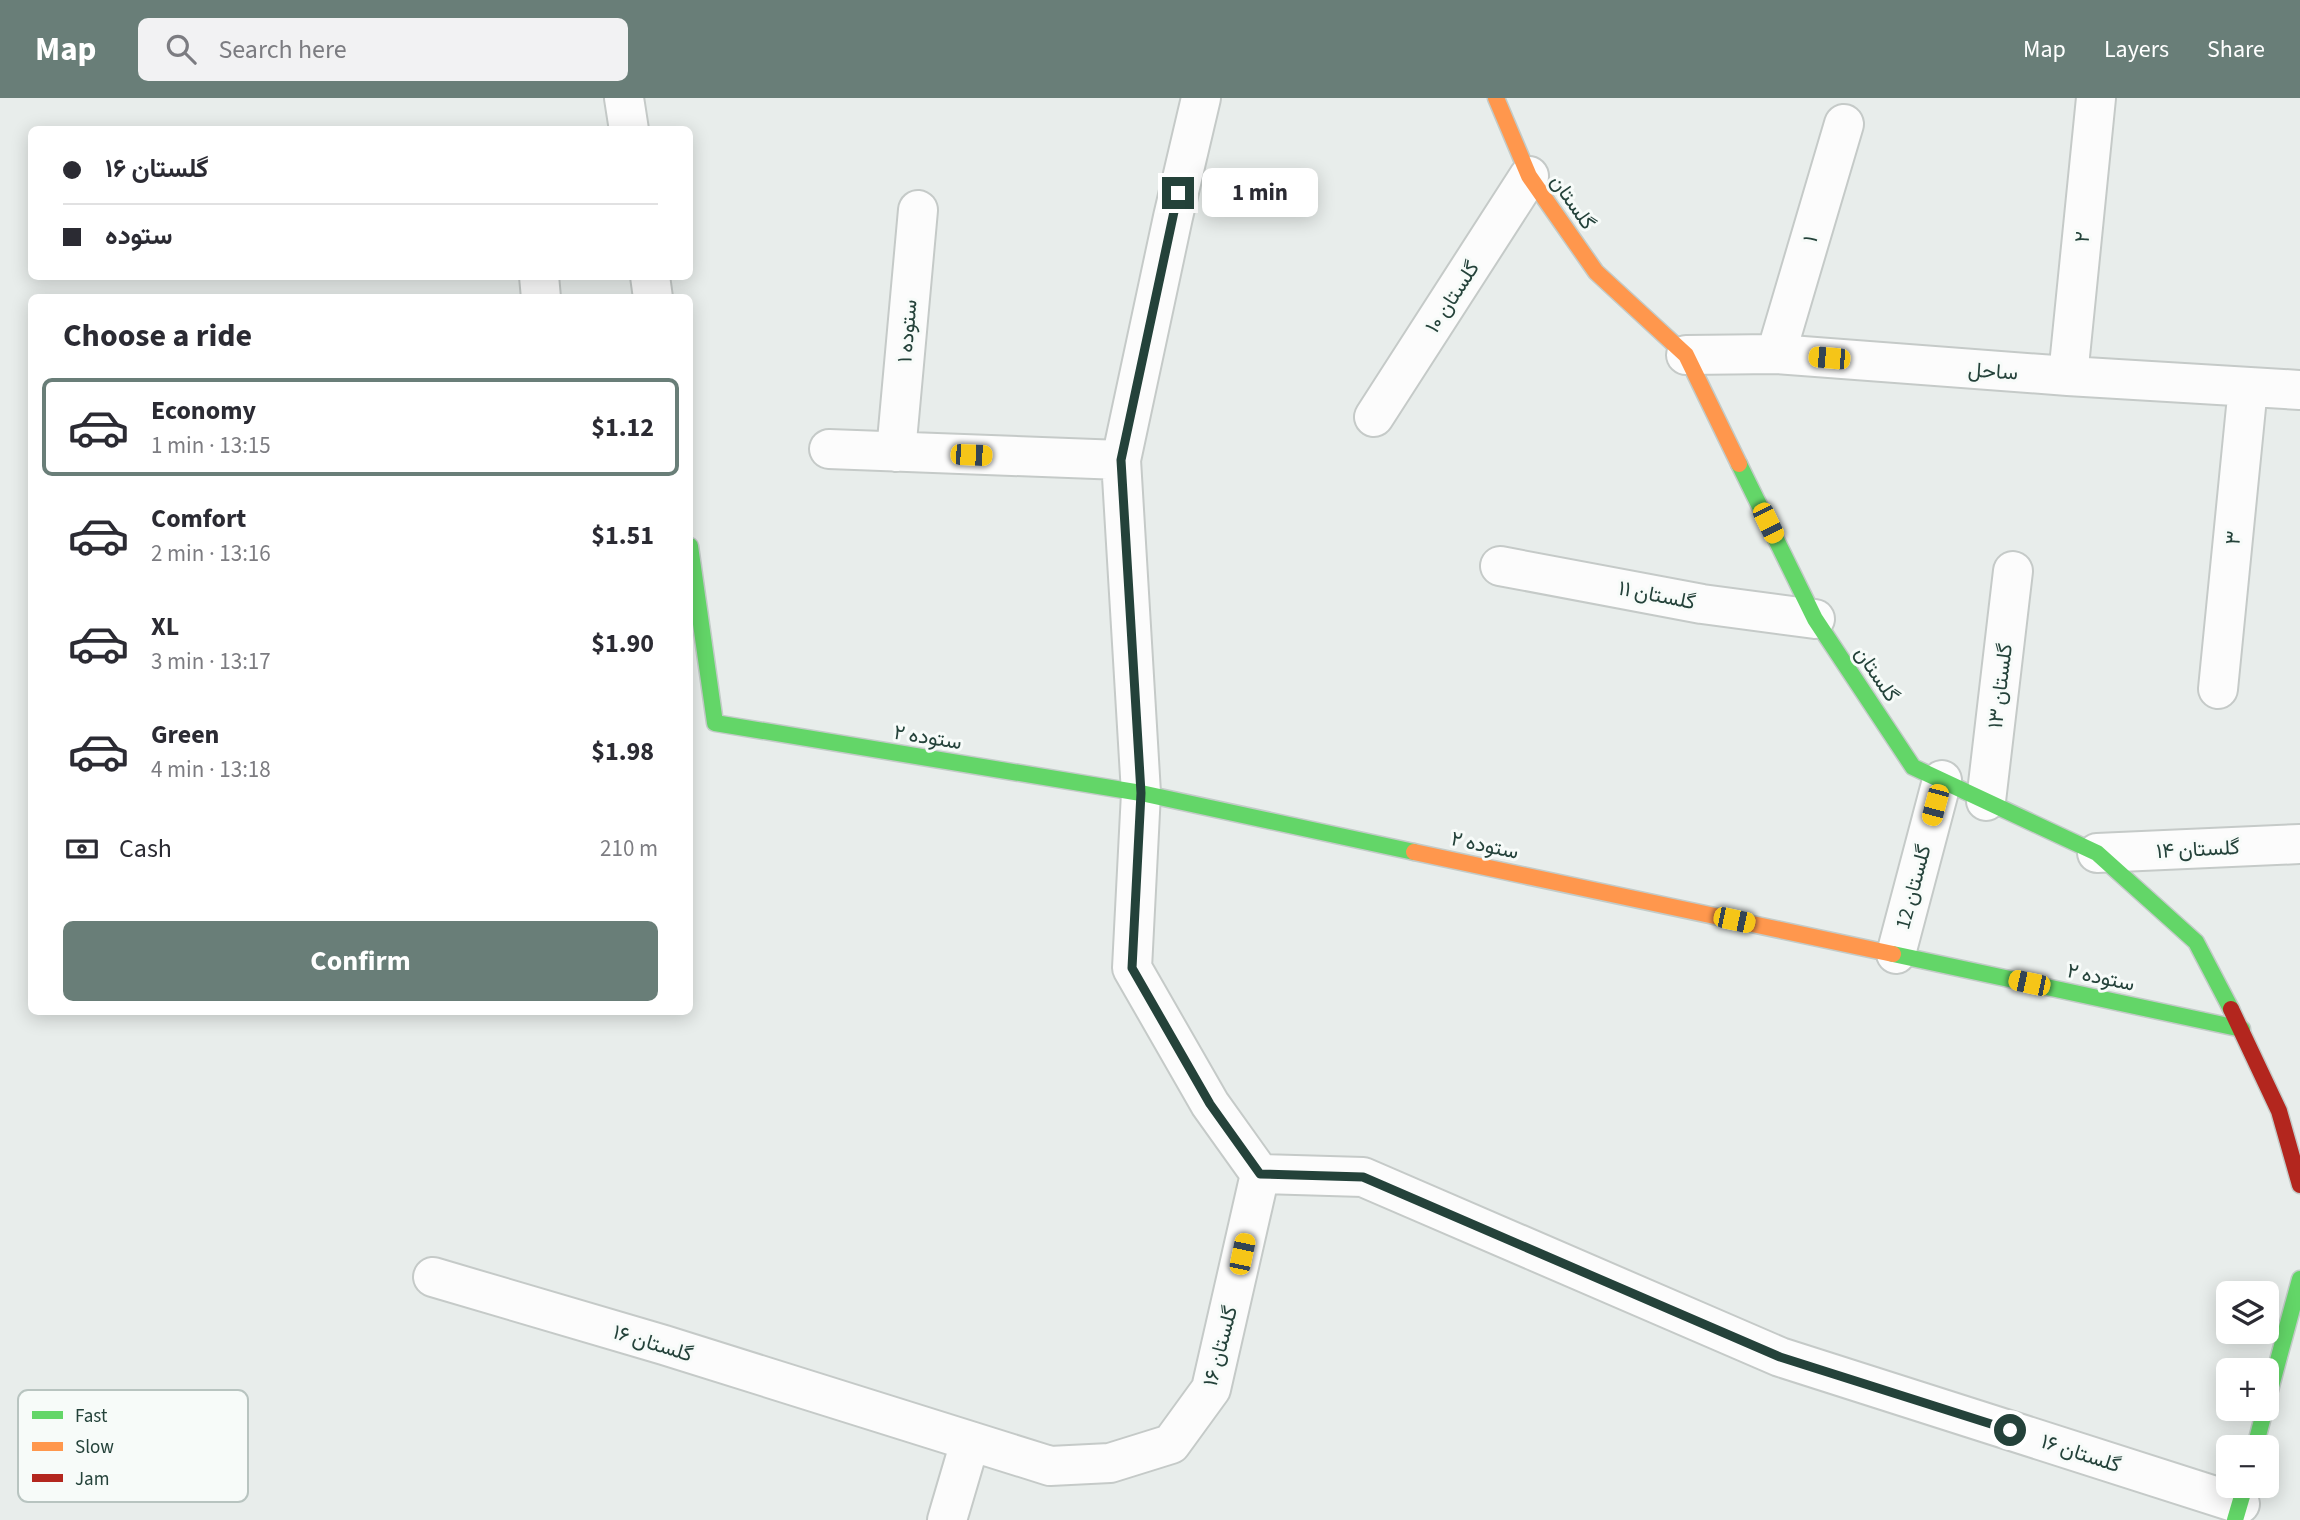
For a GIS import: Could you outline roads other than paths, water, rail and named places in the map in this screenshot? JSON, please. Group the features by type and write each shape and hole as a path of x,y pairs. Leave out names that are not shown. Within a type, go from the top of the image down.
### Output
{"street":[{"path":"624,98 628,126"},
{"path":"1200,98 1121,460 1141,793 1132,968 1210,1104 1260,1174"},
{"name":"گلستان","path":"1496,98 1529,176 1596,272 1686,355 1815,619 1913,767 2097,853 2196,942 2242,1029 2290,1107 2300,1185"},
{"name":"۲","path":"2068,376 2096,98"},
{"name":"۱","path":"1776,354 1844,124"},
{"name":"گلستان ۱۰","path":"1374,417 1529,176"},
{"name":"ستوده ۱","path":"896,452 918,210"},
{"name":"ساحل","path":"1686,355 1776,354 2300,390"},
{"name":"۳","path":"2218,689 2248,387"},
{"path":"830,449 1121,460"},
{"name":"گلستان ۱۱","path":"1500,566 1702,604 1815,619"},
{"name":"ستوده ۲","path":"693,567 715,723 1141,793 2242,1029"},
{"name":"گلستان ۱۳","path":"1986,801 2013,572"},
{"name":"گلستان 12","path":"1896,954 1942,780"},
{"name":"گلستان ۱۴","path":"2097,853 2300,844"},
{"name":"گلستان ۱۶","path":"433,1278 664,1345 1050,1466 1110,1463 1171,1444 1211,1389 1260,1174 1363,1177 1780,1357 2240,1503"},
{"path":"2279,1358 2300,1279"},
{"path":"947,1520 970,1442"}]}
